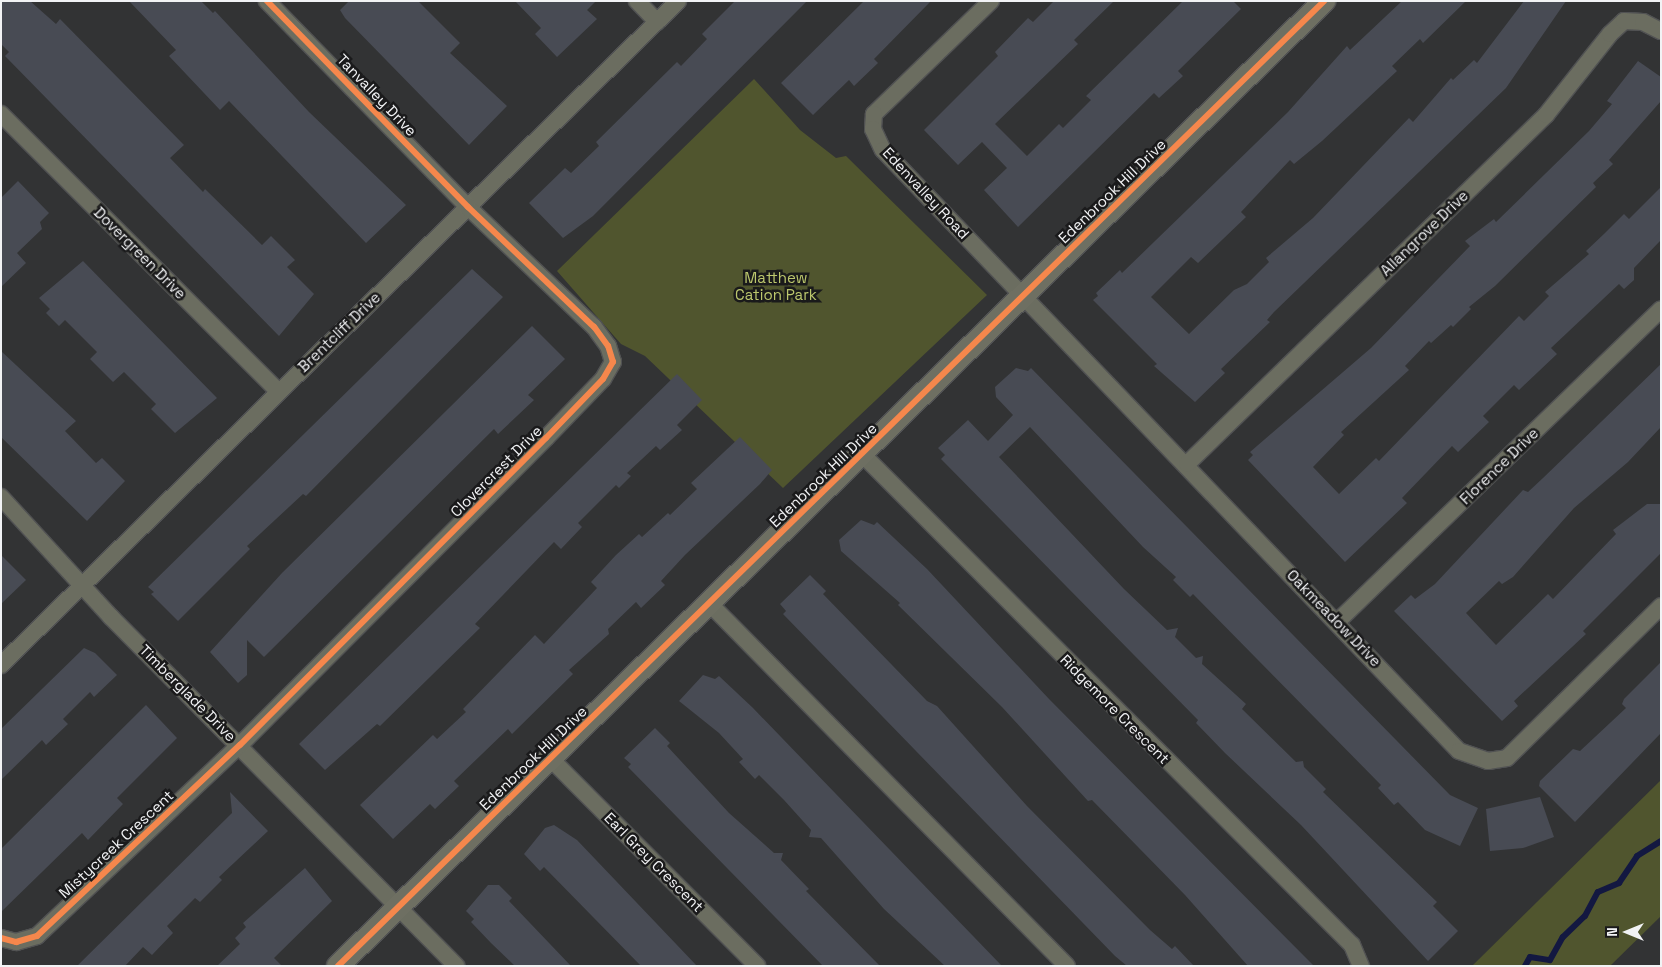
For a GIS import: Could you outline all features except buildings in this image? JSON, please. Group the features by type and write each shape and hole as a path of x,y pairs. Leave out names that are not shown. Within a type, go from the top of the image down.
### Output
{"street":[{"name":"Tanvalley Drive","path":"267,1 468,206"},
{"path":"637,1 657,22"},
{"name":"Brentcliff Drive","path":"1,665 278,391 678,1"},
{"name":"Edenvalley Road","path":"991,1 874,114 873,129 883,150 1024,294"},
{"name":"Edenbrook Hill Drive","path":"338,966 863,455 1024,294 1324,1"},
{"name":"Allangrove Drive","path":"1187,464 1546,115 1610,34 1624,21 1643,22 1661,31"},
{"name":"Dovergreen Drive","path":"5,124 278,391"},
{"name":"Clovercrest Drive","path":"240,745 546,438 603,378 613,362 608,346 594,327 468,206"},
{"name":"Oakmeadow Drive","path":"1024,294 1459,751 1488,761 1507,758 1661,606"},
{"name":"Florence Drive","path":"1337,622 1661,309"},
{"name":"Ridgemore Crescent","path":"863,455 1352,945 1361,966"},
{"name":"Timberglade Drive","path":"1,497 84,584 111,617 400,906 456,966"},
{"path":"710,604 1067,966"},
{"name":"Mistycreek Crescent","path":"1,938 16,942 37,936 240,745"},
{"name":"Earl Grey Crescent","path":"551,759 757,966"}],"green space":[{"name":"Matthew Cation Park","path":"754,79 800,130 836,158 846,156 987,295 783,488 645,356 621,344 557,271"},
{"path":"1661,780 1661,916 1610,966 1472,966"}],"waterway":[{"path":"1525,966 1530,957 1550,960 1563,937 1585,916 1598,892 1619,883 1637,856 1661,841"}],"cycle path":[{"path":"1,938 16,942 37,936 240,745 546,438 603,379 613,362 608,346 594,327 468,207 267,1"},
{"path":"338,966 1324,1"}]}
